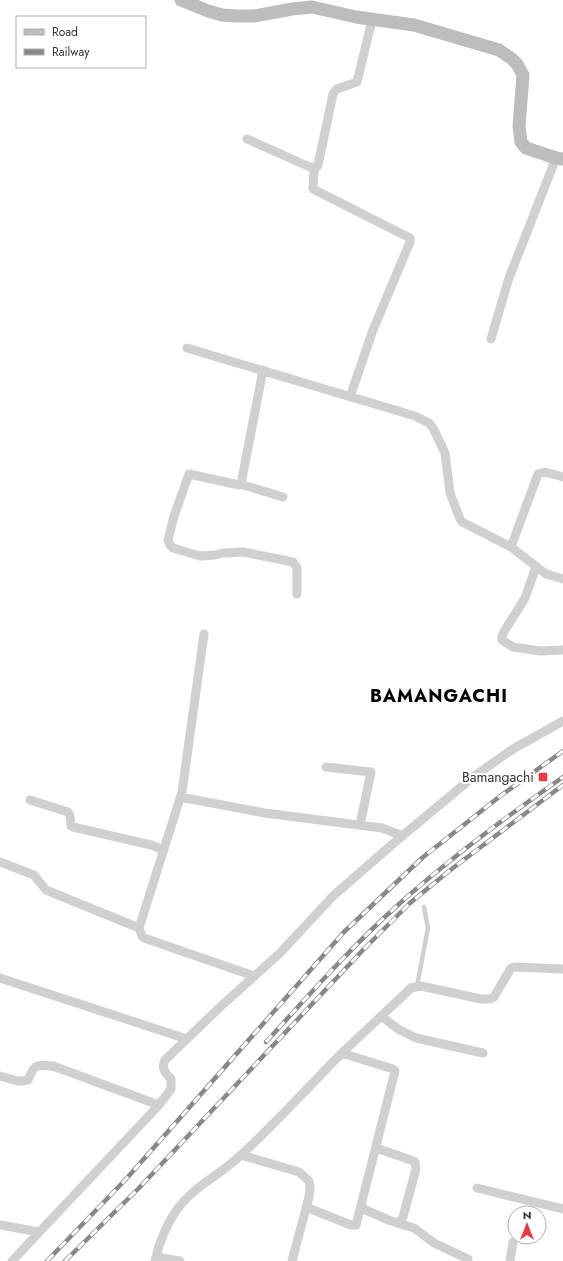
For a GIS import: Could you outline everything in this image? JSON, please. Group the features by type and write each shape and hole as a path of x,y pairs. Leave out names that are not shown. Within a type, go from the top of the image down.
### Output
{"street":[{"path":"181,0 222,15 254,16 312,7 372,20 414,25 499,50 512,58 523,75 519,126 521,142 526,148 559,159 509,278 490,340"},
{"path":"350,397 372,330 410,242 410,238 313,189 314,168 318,165 333,94 337,89 357,82 372,20"},
{"path":"247,139 314,168"},
{"path":"187,348 415,416 428,423 445,453 450,493 462,522 512,547 546,574 563,579"},
{"path":"240,484 263,370"},
{"path":"512,547 538,474 545,472 563,477"},
{"path":"283,497 240,484 189,474 168,540 173,548 200,556 243,552 289,560 293,562 297,568 298,594"},
{"path":"536,567 528,592 505,630 502,640 513,647 540,651 563,650"},
{"path":"204,634 183,785 139,928 144,938 254,976"},
{"path":"12,1261 159,1106 171,1089 172,1083 171,1079 165,1073 163,1068 165,1060 280,953 333,896 403,836 490,765 513,749 563,721"},
{"path":"326,766 371,772 360,825"},
{"path":"180,798 265,813 382,828 403,836"},
{"path":"30,800 68,812 71,826 73,827 151,845 164,850"},
{"path":"0,862 34,875 46,890 139,928"},
{"path":"180,1261 156,1259 161,1238 166,1227 187,1197 205,1181 242,1156 342,1053 411,988 417,986 481,999 490,999 494,997 510,968 563,969"},
{"path":"0,978 187,1039"},
{"path":"381,1016 416,1038 483,1053"},
{"path":"306,1207 354,1226 357,1222 395,1071 342,1053"},
{"path":"0,1076 23,1081 28,1080 31,1069 35,1066 53,1066 159,1106"},
{"path":"376,1148 411,1160 416,1166 403,1217 401,1221 397,1223"},
{"path":"242,1156 299,1172 309,1180 310,1187 306,1207 292,1261"},
{"path":"477,1188 563,1209"},
{"path":"361,1208 397,1223 414,1228 437,1245 468,1259"},
{"path":"0,1225 39,1232"},
{"path":"510,1261 513,1245"}],"lane":[{"path":"417,986 428,928 424,907"}],"railway":[{"path":"47,1261 127,1178 344,932 422,858 499,797 563,751"},
{"path":"266,1042 347,954 398,905 479,838 563,777"},
{"path":"65,1261 139,1188 363,950 410,903 449,871 563,785"}],"place":[{"name":"Bamangachi","path":"543,777"}],"district":[{"name":"BAMANGACHI","path":"439,696"}]}
